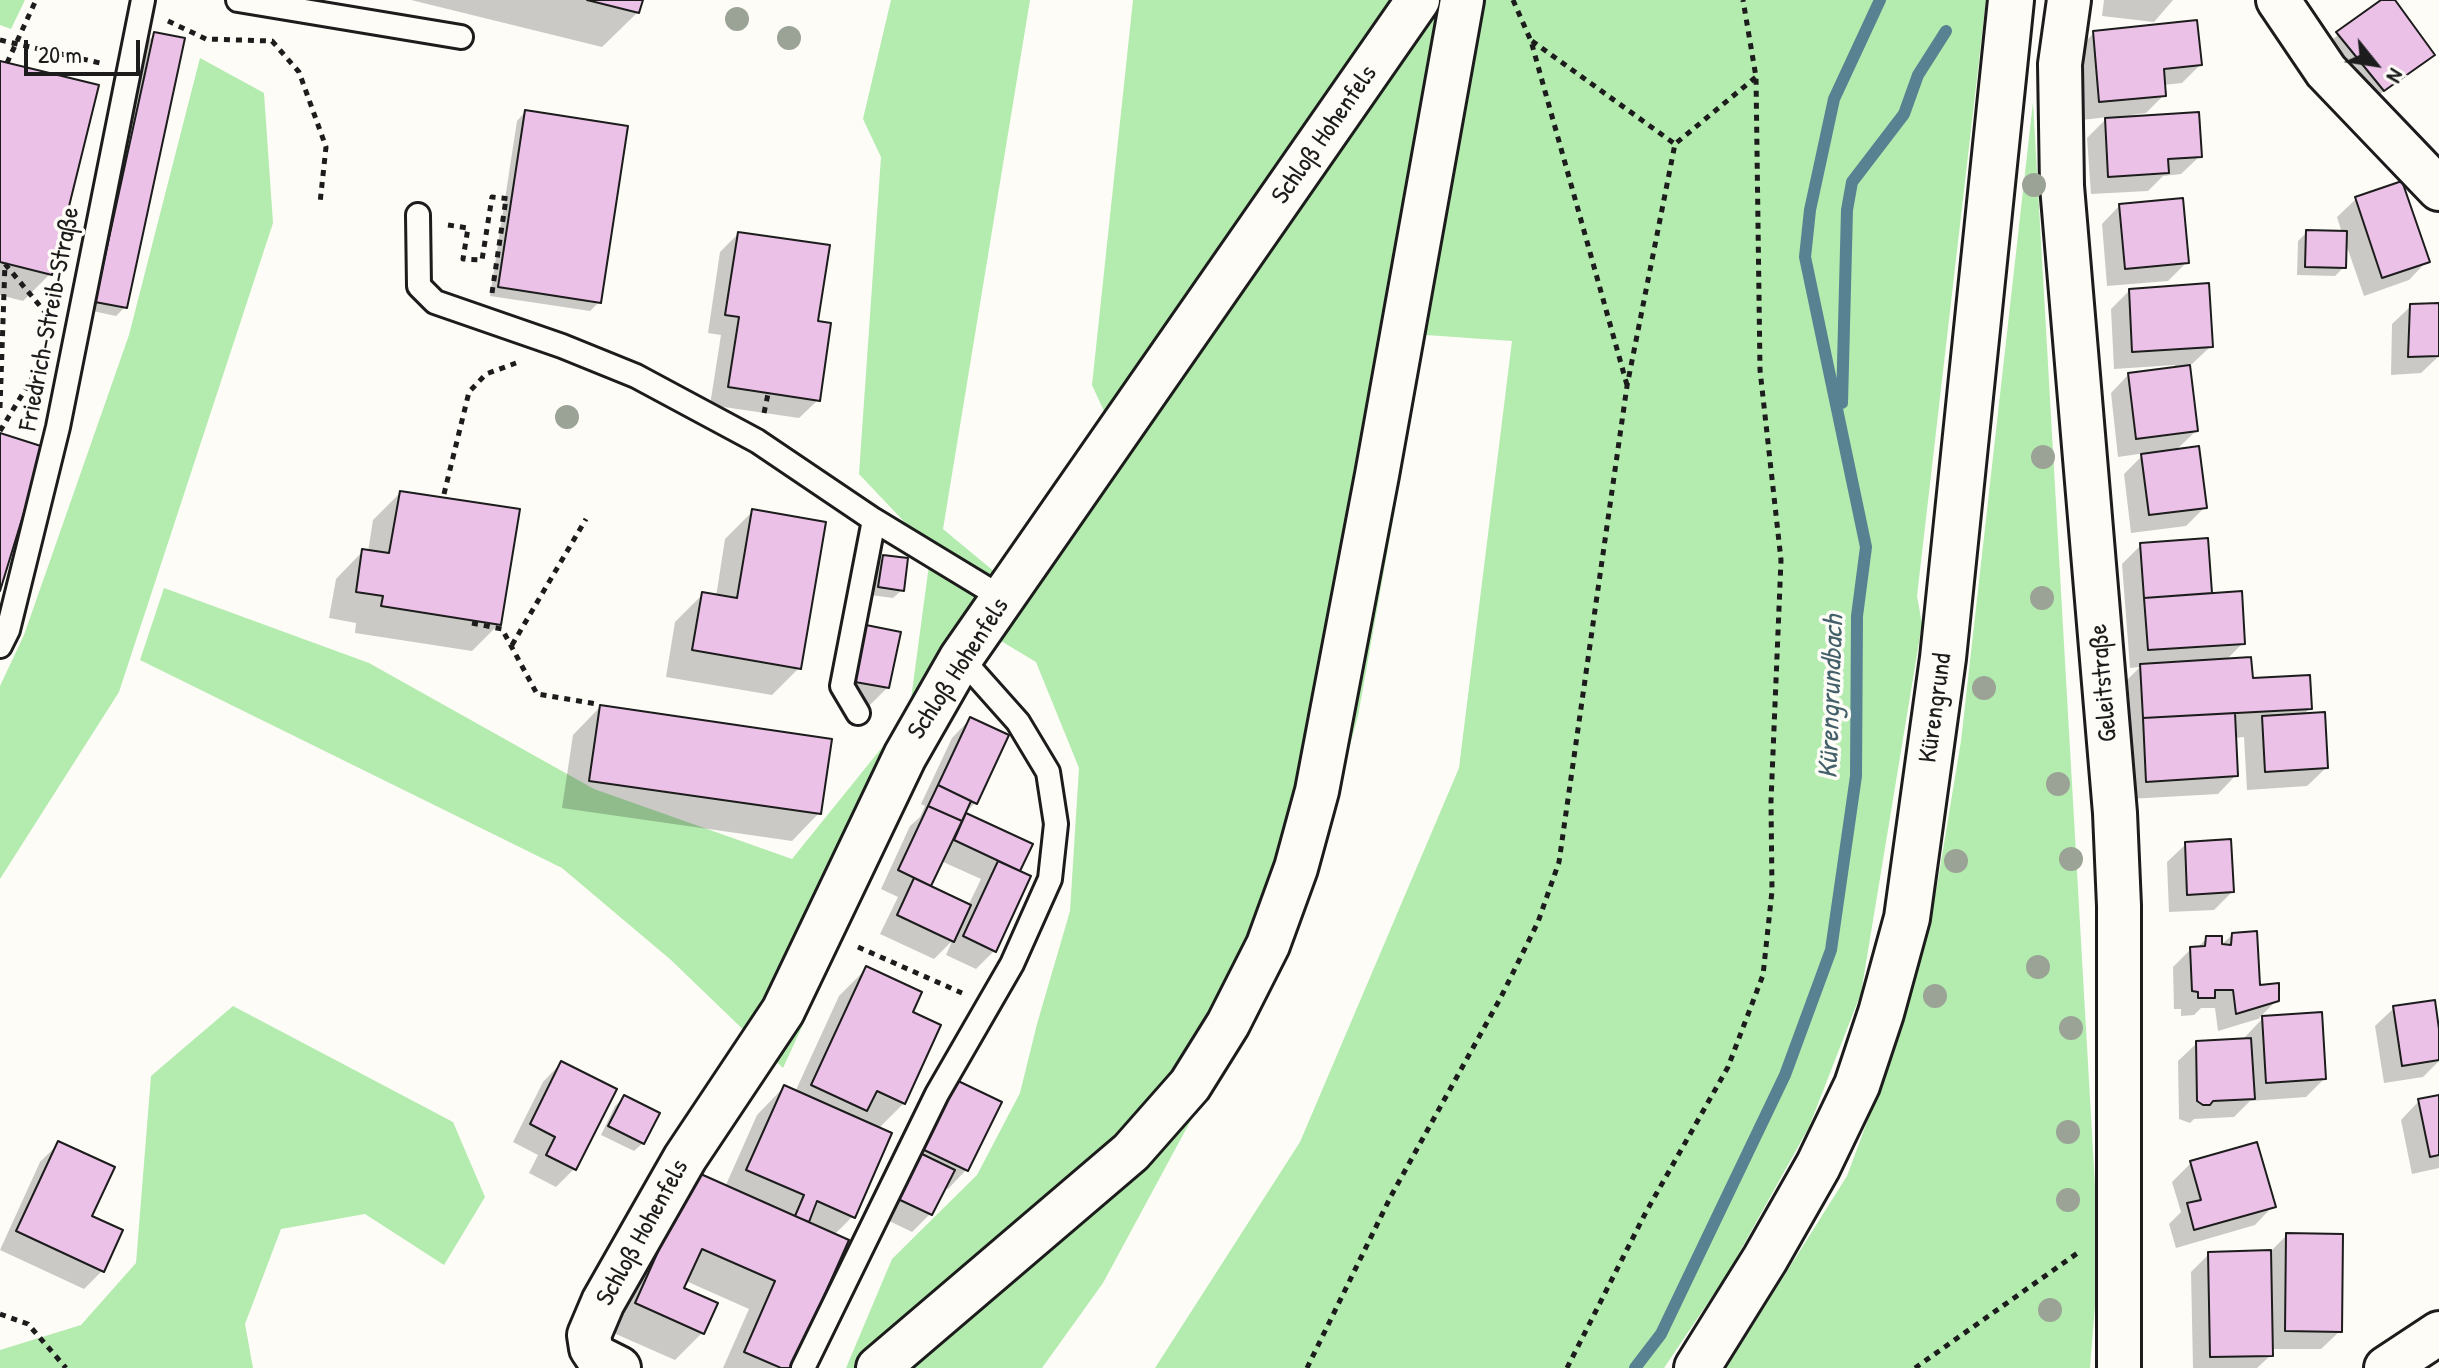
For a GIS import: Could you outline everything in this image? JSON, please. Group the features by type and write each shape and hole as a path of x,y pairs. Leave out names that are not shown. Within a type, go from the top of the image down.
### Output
{"main road":[{"name":"Kürengrund","path":"1697,1368 1818,1166 1857,1085 1907,918 1943,658 2011,0"}],"street":[{"name":"Schloß Hohenfels","path":"619,1368 597,1357 591,1348 589,1335 603,1302 685,1158 783,1011 905,756 961,658 1418,0"},
{"path":"878,1368 1131,1152 1190,1085 1228,1024 1268,945 1296,868 1317,791 1462,0"},
{"name":"Geleitstraße","path":"2069,0 2060,64 2062,186 2115,813 2119,906 2119,1368"},
{"path":"2278,0 2326,71 2439,189"},
{"path":"2386,1368 2439,1333"}],"lane":[{"path":"238,0 461,37"},
{"name":"Friedrich-Streib-Straße","path":"0,646 8,630 58,427 142,4"},
{"path":"427,219 419,286 435,302 562,346 636,376 757,441 874,520 1004,599"},
{"path":"858,713 842,686 874,520"},
{"path":"803,1368 937,1094 1012,964 1050,879 1056,824 1048,772 1018,722 961,658"}],"path":[{"path":"7,63 36,0"},
{"path":"1513,0 1531,41 1627,386"},
{"path":"1567,1368 1646,1212 1728,1067 1763,975 1772,891 1771,801 1781,560 1760,370 1756,77 1743,0"},
{"path":"142,4 206,39 272,41 299,72 326,147 320,203"},
{"path":"0,40 129,69"},
{"path":"1531,41 1675,144"},
{"path":"1307,1368 1391,1196 1501,997 1538,922 1559,862 1627,386 1675,144 1756,77"},
{"path":"427,219 468,228 463,259 482,260 492,197 508,199 494,280"},
{"path":"0,408 5,263 51,320"},
{"path":"444,494 469,392 486,374 562,346"},
{"path":"511,646 586,519"},
{"path":"472,623 502,629 537,694 597,704"},
{"path":"821,931 988,1005"},
{"path":"1915,1368 2119,1224"},
{"path":"0,1314 28,1324 66,1368"}],"green space":[{"path":"0,0 25,0 11,29 0,25"},
{"path":"891,0 1030,0 943,529 1002,578 1109,422 1092,385 1133,0 1986,0 1917,596 1922,624 1861,993 1809,1127 1728,1273 1664,1368 1155,1368 1300,1142 1459,768 1512,341 1426,335 1358,716 1306,907 1103,1283 1042,1368 846,1368 892,1259 977,1175 1020,1093 1070,911 1079,768 1036,662 996,638 953,698 783,1068 671,960 562,868 140,660 164,588 369,663 594,789 792,859 909,714 931,550 859,474 881,157 863,119"},
{"path":"200,58 264,93 273,223 119,692 0,879 0,686 24,635 129,335"},
{"path":"2033,102 2099,1256 2090,1368 1726,1368 1847,1176 1914,986 1937,886 1961,741"},
{"path":"233,1006 453,1122 485,1197 444,1265 365,1214 281,1229 245,1324 253,1368 0,1368 0,1350 81,1325 136,1263 151,1076"}],"building":[{"path":"587,0 643,0 639,13"},
{"path":"2381,0 2395,0 2435,55 2384,91 2336,32"},
{"path":"2197,20 2202,65 2164,69 2166,96 2099,102 2093,31"},
{"path":"154,32 185,38 127,308 95,302"},
{"path":"0,61 99,85 52,275 0,262"},
{"path":"525,110 628,126 601,303 498,287"},
{"path":"2199,112 2202,157 2168,159 2169,173 2108,177 2105,118"},
{"path":"2402,181 2430,262 2382,278 2355,197"},
{"path":"2183,198 2189,263 2125,269 2119,204"},
{"path":"2306,230 2347,231 2346,268 2305,267"},
{"path":"738,232 830,245 818,321 831,323 820,401 728,387 739,317 725,315"},
{"path":"2209,283 2213,347 2132,352 2129,289"},
{"path":"2439,303 2439,356 2408,357 2410,304"},
{"path":"2190,365 2198,431 2136,439 2128,373"},
{"path":"0,433 44,447 0,591"},
{"path":"2199,446 2207,508 2149,515 2141,454"},
{"path":"400,491 520,509 501,625 381,606 383,596 356,592 362,549 389,553"},
{"path":"752,509 826,522 801,669 692,650 702,592 737,598"},
{"path":"2208,538 2212,593 2144,598 2140,543"},
{"path":"883,555 908,558 904,591 878,587"},
{"path":"2242,591 2245,644 2148,650 2144,598"},
{"path":"866,625 901,632 889,688 855,682"},
{"path":"2251,657 2253,678 2310,675 2312,709 2143,718 2140,664"},
{"path":"600,705 832,739 821,814 589,781"},
{"path":"2325,712 2328,768 2265,772 2262,716"},
{"path":"2235,713 2238,776 2146,782 2143,718"},
{"path":"970,717 1009,735 977,804 938,785"},
{"path":"938,785 971,801 962,821 928,806"},
{"path":"928,806 962,821 931,886 898,870"},
{"path":"966,813 1033,844 1020,871 954,840"},
{"path":"2231,839 2234,892 2187,895 2185,842"},
{"path":"998,861 1031,876 996,952 963,936"},
{"path":"914,878 971,905 954,942 897,915"},
{"path":"2257,931 2260,985 2279,983 2279,1001 2236,1014 2233,990 2215,990 2215,998 2198,998 2198,992 2192,991 2190,947 2205,946 2206,936 2222,936 2222,944 2231,945 2232,933"},
{"path":"866,966 922,992 913,1012 941,1025 905,1104 877,1091 867,1111 811,1085"},
{"path":"2435,1000 2439,1060 2402,1066 2393,1006"},
{"path":"2322,1012 2326,1079 2266,1083 2262,1016"},
{"path":"2251,1038 2255,1099 2213,1101 2210,1105 2197,1101 2196,1041"},
{"path":"561,1061 617,1089 576,1170 546,1155 555,1137 530,1124"},
{"path":"954,1079 1002,1102 968,1171 920,1148"},
{"path":"784,1085 892,1133 855,1218 817,1201 809,1222 795,1216 804,1195 746,1170"},
{"path":"624,1095 660,1113 644,1144 608,1126"},
{"path":"2439,1095 2439,1155 2430,1157 2418,1099"},
{"path":"58,1141 115,1167 92,1216 123,1230 104,1272 16,1231"},
{"path":"2257,1142 2276,1207 2194,1230 2187,1203 2201,1200 2190,1161"},
{"path":"920,1153 955,1170 932,1215 898,1199"},
{"path":"694,1171 849,1240 792,1368 781,1368 744,1352 775,1281 702,1249 684,1288 718,1303 704,1334 635,1303"},
{"path":"2286,1233 2343,1234 2342,1332 2285,1331"},
{"path":"2271,1250 2273,1356 2210,1357 2208,1252"}],"waterway":[{"name":"Kürengrundbach","path":"1635,1368 1661,1334 1785,1075 1831,950 1856,776 1857,616 1866,547 1805,257 1810,210 1834,99 1880,0"},
{"path":"1842,403 1847,210 1852,182 1904,114 1918,75 1946,31"}]}
